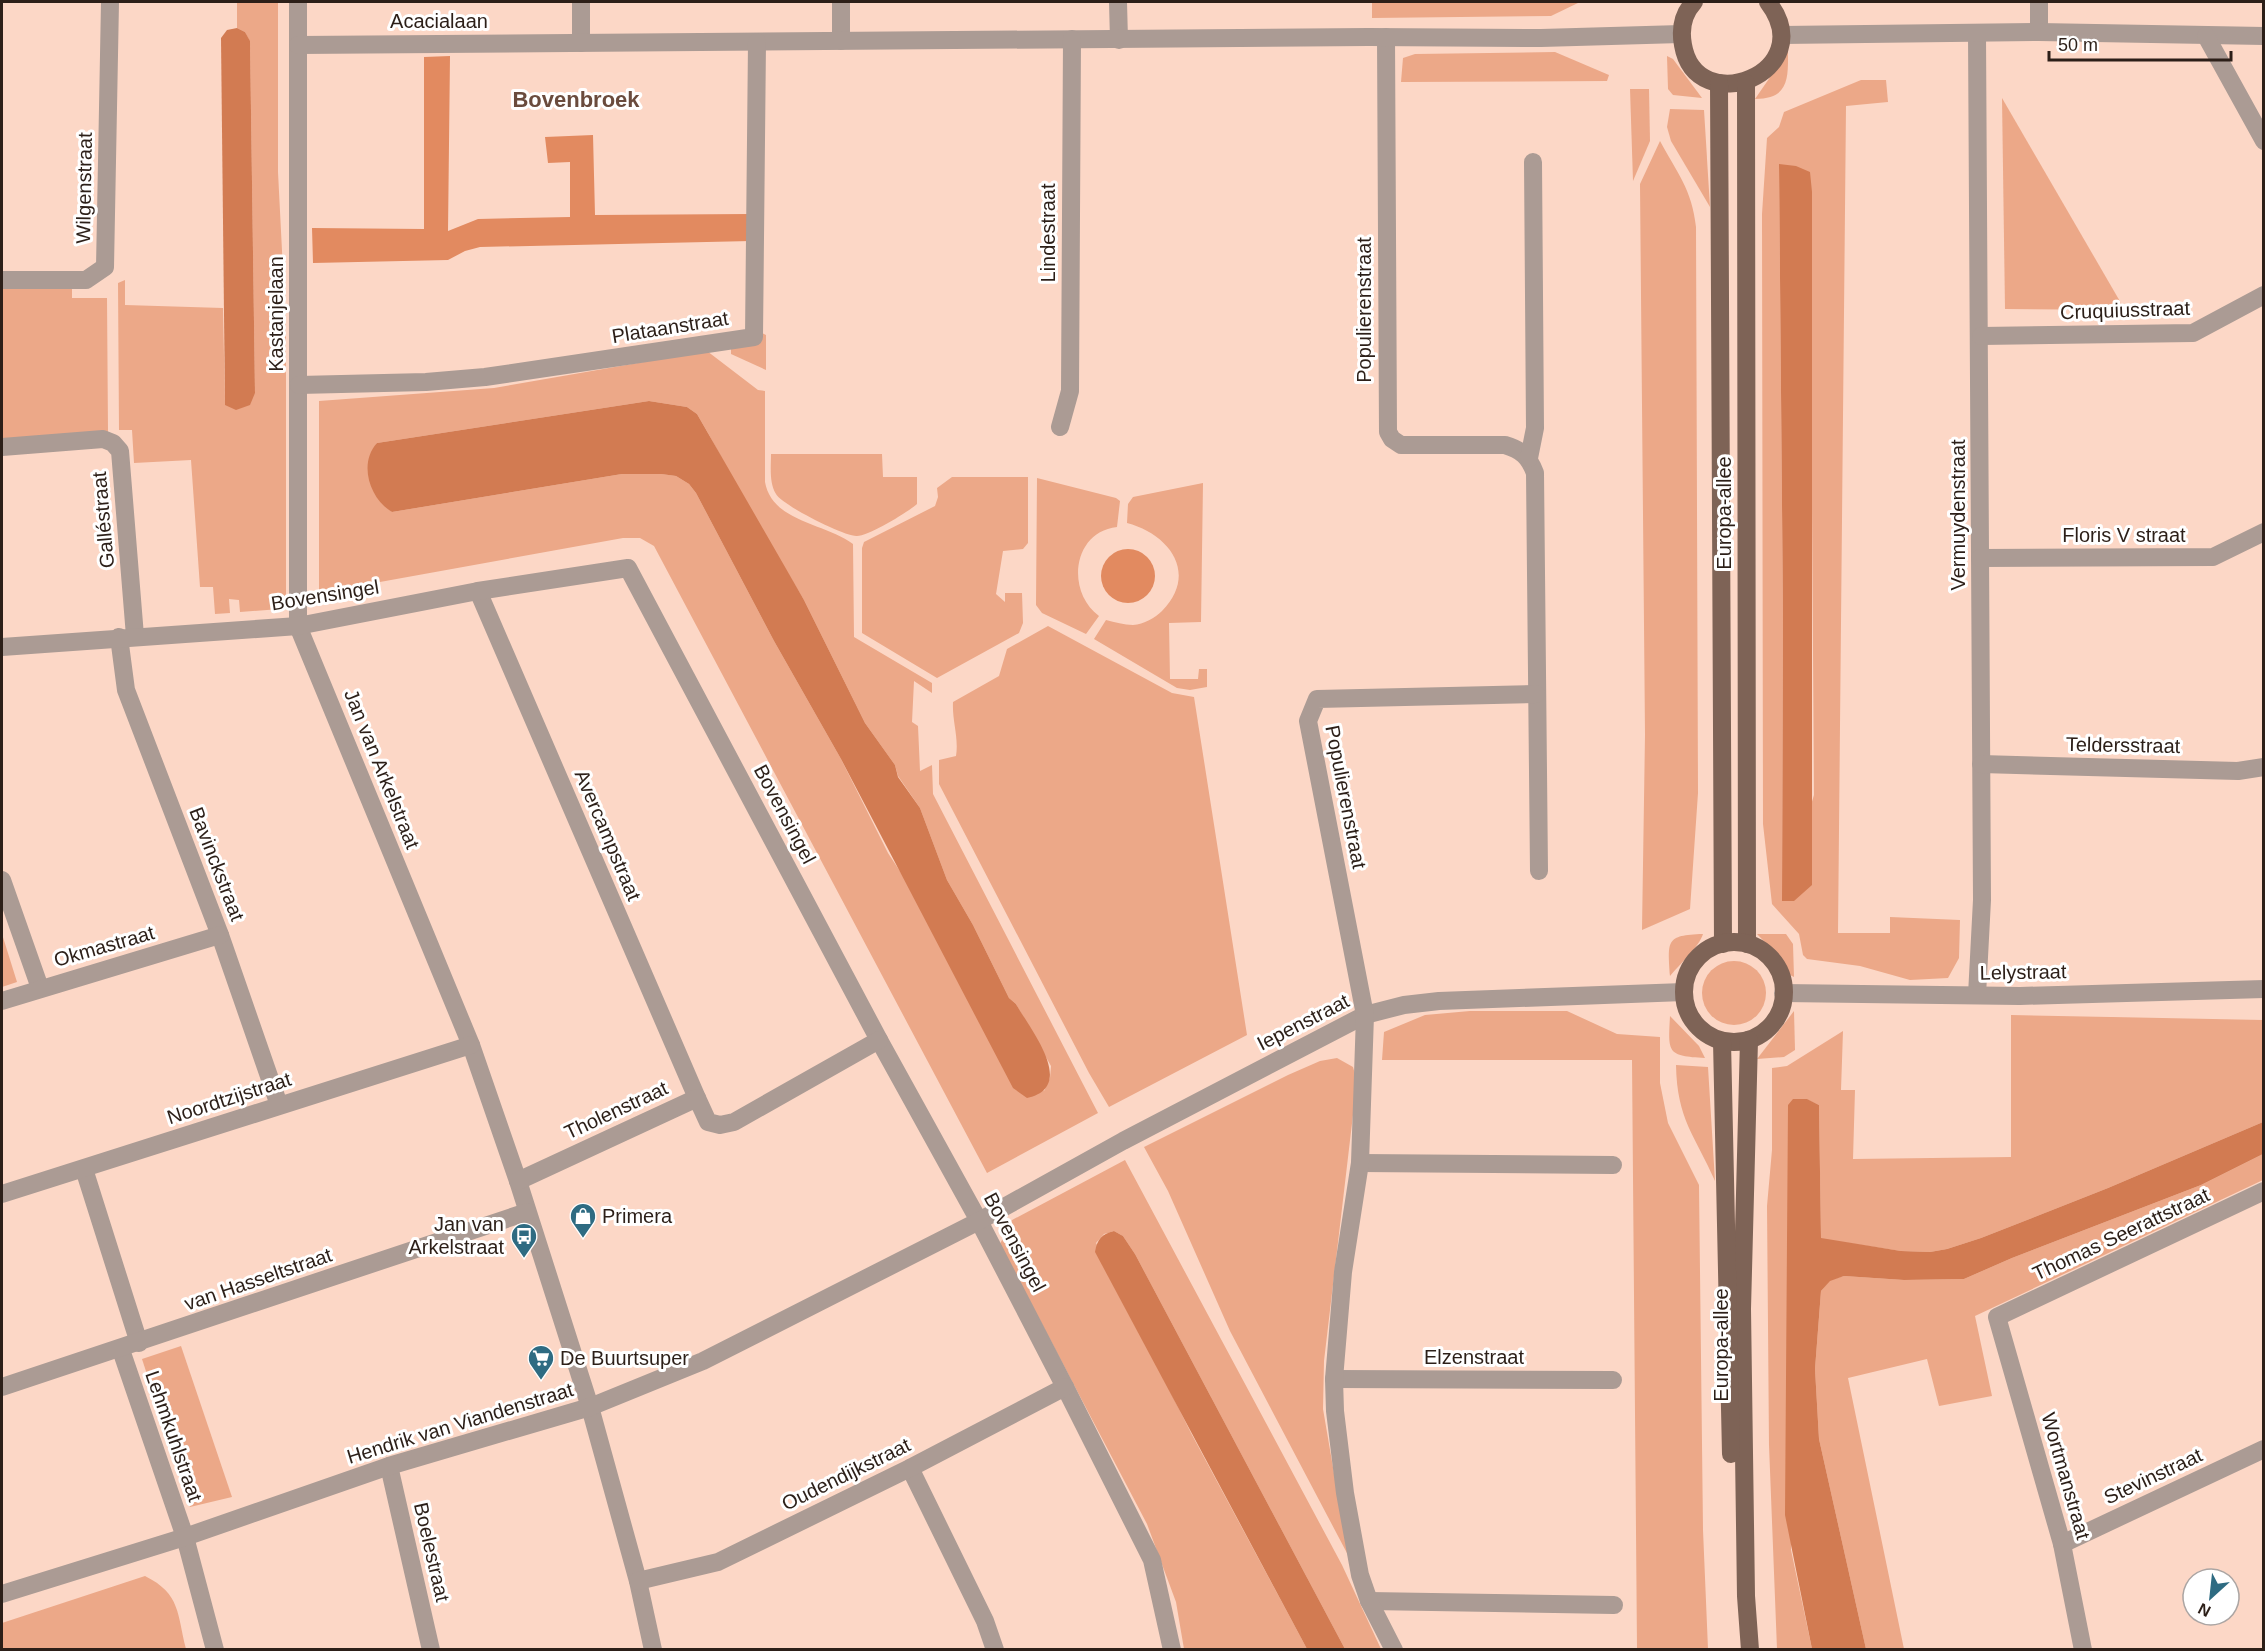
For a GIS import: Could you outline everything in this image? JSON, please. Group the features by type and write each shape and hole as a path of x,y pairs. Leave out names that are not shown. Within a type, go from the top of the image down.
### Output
{"main road":[{"path":"1694,2 1683,18 1681,34 1684,51 1692,65 1704,77 1719,83 1746,83 1764,72 1777,55 1782,35 1777,13 1768,2"},
{"name":"Europa-allee","path":"1719,83 1722,944"},
{"name":"Europa-allee","path":"1746,83 1747,944"},
{"path":"1722,944 1747,944 1761,950 1773,960 1781,974 1783,1006 1776,1021 1764,1033 1749,1040 1722,1041 1707,1035 1695,1023 1687,1009 1684,992 1687,976 1695,961 1707,950 1722,944"},
{"name":"Europa-allee","path":"1749,1040 1742,1309 1746,1596 1750,1650"},
{"name":"Europa-allee","path":"1722,1041 1734,1599 1739,1650"}],"street":[{"name":"Wilgenstraat","path":"2,280 86,280 105,267 110,2"},
{"name":"Kastanjelaan","path":"298,2 298,626"},
{"path":"581,2 581,43"},
{"path":"841,41 842,2"},
{"path":"1118,2 1119,40"},
{"path":"2039,2 2039,32"},
{"path":"1782,35 2039,32 2264,36"},
{"name":"Acacialaan","path":"298,45 1386,37 1541,38 1681,34"},
{"name":"Vermuydenstraat","path":"1977,34 1981,336 1983,900 1977,995"},
{"path":"2206,36 2264,141"},
{"name":"Populierenstraat","path":"1386,37 1388,432 1392,439 1401,446 1505,445 1518,449 1529,458"},
{"name":"Lindestraat","path":"1060,427 1070,391 1072,39"},
{"name":"Plataanstraat","path":"299,385 426,382 485,377 754,337 757,42"},
{"path":"1533,162 1535,428 1529,458 1535,473 1539,871"},
{"name":"Cruquiusstraat","path":"1981,336 2193,333 2264,295"},
{"name":"Galléstraat","path":"2,447 103,439 113,442 120,451 127,637"},
{"name":"Floris V straat","path":"1980,558 2213,557 2264,532"},
{"name":"Bovensingel","path":"2,647 298,626 478,591 628,568 879,1040 979,1221 1152,1560 1172,1650"},
{"name":"Avercampstraat","path":"478,591 697,1098"},
{"name":"Jan van Arkelstraat","path":"298,626 471,1045 518,1181 590,1407 638,1581 653,1650"},
{"name":"Bavinckstraat","path":"127,637 126,690 220,935 279,1105"},
{"name":"Populierenstraat","path":"1365,1015 1308,722 1317,699 1536,694"},
{"name":"Teldersstraat","path":"1982,764 2238,771 2264,766"},
{"path":"2,880 8,916 40,988"},
{"name":"Okmastraat","path":"2,1001 220,935"},
{"name":"Lelystraat","path":"1783,993 1977,995 2264,989"},
{"name":"Iepenstraat","path":"979,1221 1122,1141 1365,1015 1404,1005 1439,1000 1684,992"},
{"path":"1365,1015 1360,1163 1343,1272 1334,1379 1345,1492 1360,1575 1369,1601 1394,1650"},
{"name":"Tholenstraat","path":"518,1181 697,1098 708,1122 720,1125 734,1122 879,1040"},
{"name":"Noordtzijstraat","path":"2,1194 471,1045"},
{"path":"1360,1163 1613,1165"},
{"path":"84,1169 139,1343"},
{"name":"Thomas Seerattstraat","path":"1997,1317 2264,1191"},
{"name":"van Hasseltstraat","path":"2,1387 121,1350 527,1212"},
{"name":"Hendrik van Viandenstraat","path":"2,1594 185,1537 388,1466 590,1407 703,1361 979,1221"},
{"name":"Wortmanstraat","path":"1997,1317 2062,1544 2083,1650"},
{"name":"Lehmkuhlstraat","path":"121,1350 185,1537 214,1650"},
{"name":"Elzenstraat","path":"1334,1379 1613,1380"},
{"name":"Oudendijkstraat","path":"638,1581 718,1562 910,1468 1065,1387"},
{"name":"Stevinstraat","path":"2062,1544 2264,1449"},
{"name":"Boelestraat","path":"388,1466 431,1650"},
{"path":"910,1468 985,1621 995,1650"},
{"path":"1369,1601 1614,1605"}],"shaded area":[{"path":"237,2 278,2 278,172 286,329 286,597 280,609 240,612 239,600 229,599 230,613 215,614 213,587 200,587 191,460 134,463 132,430 119,430 118,283 125,280 125,305 223,308 225,405 255,393 250,42 245,32 237,28"},
{"path":"1372,2 1580,2 1551,16 1372,18"},
{"path":"237,28 245,32 250,41 255,393 250,405 236,410 225,405 221,38 227,30"},
{"path":"1788,51 1787,78 1781,91 1766,98 1755,99"},
{"path":"1555,52 1609,75 1607,81 1401,82 1403,58 1415,54"},
{"path":"450,56 448,231 478,219 570,217 570,162 548,163 545,137 593,135 595,215 750,214 751,241 480,247 465,251 448,260 313,263 312,228 424,229 424,57"},
{"path":"1667,56 1673,59 1702,98 1673,95 1668,89"},
{"path":"1861,80 1886,80 1888,102 1846,106 1838,933 1890,933 1890,917 1960,920 1959,958 1948,978 1910,980 1860,966 1807,959 1803,955 1799,934 1772,904 1763,824 1762,214 1767,138 1779,127 1784,112","holes":["1779,165 1811,365 1814,795 1782,901 1783,619"]},
{"path":"1630,89 1649,89 1650,141 1633,181"},
{"path":"2002,98 2125,310 2005,309"},
{"path":"1670,109 1704,110 1710,207 1671,141 1667,127"},
{"path":"1660,141 1687,192 1696,227 1698,793 1690,909 1642,930 1645,735 1640,184"},
{"path":"1779,164 1796,166 1810,172 1812,192 1812,885 1794,901 1782,901 1783,619"},
{"path":"72,287 72,298 107,298 108,432 2,440 2,288"},
{"path":"762,333 766,335 766,370 731,354 731,347"},
{"path":"707,351 758,390 765,391 765,482 770,495 778,506 789,514 853,544 854,637 932,683 932,693 914,681 912,722 918,726 920,771 932,765 933,794 1098,1113 987,1173 654,546 640,538 623,538 319,593 319,401 494,388","holes":["649,401 687,407 697,414 753,515 804,600 865,723 895,765 898,776 920,808 947,880 973,925 1009,998 1016,1004 1051,1066 1050,1078 1044,1091 888,853 841,759 689,484 676,476 622,474 392,512 378,495 370,480 370,464 377,443"]},
{"path":"649,401 687,407 697,414 804,600 865,723 895,765 898,777 920,808 947,880 973,925 1009,998 1016,1004 1046,1056 1050,1070 1049,1082 1042,1092 1027,1098 1013,1088 841,759 689,484 676,476 622,474 392,512 378,499 369,480 368,461 377,443"},
{"path":"771,454 882,454 883,477 917,477 917,504 879,528 863,535 850,535 814,520 776,494 772,485"},
{"path":"952,477 1028,477 1028,543 1023,549 1003,551 996,594 1005,602 1005,593 1022,593 1023,623 1019,633 937,678 862,633 862,548 864,542 935,506 938,497 937,488"},
{"path":"1037,478 1116,498 1120,501 1117,527 1102,531 1091,540 1083,551 1079,564 1078,579 1082,593 1088,605 1099,616 1086,634 1042,613 1036,605"},
{"path":"1203,483 1201,622 1169,623 1170,679 1198,679 1199,669 1207,669 1207,687 1190,690 1177,688 1094,639 1106,620 1133,625 1156,616 1173,597 1178,583 1178,569 1174,557 1166,546 1142,528 1127,523 1128,504 1133,497"},
{"path":"1128,549 1138,551 1147,557 1153,566 1155,576 1153,586 1147,595 1138,601 1128,603 1118,601 1109,595 1103,586 1101,576 1103,566 1109,557 1118,551"},
{"path":"1048,626 1172,693 1194,697 1247,1035 1109,1107 1089,1073 939,784 939,760 956,756 953,702 999,676 1007,649"},
{"path":"2,934 17,982 2,987"},
{"path":"1703,934 1693,950 1670,976 1669,955 1675,938"},
{"path":"1757,934 1786,934 1793,944 1794,977 1790,975 1784,962"},
{"path":"1728,961 1740,961 1757,970 1764,981 1766,993 1764,1005 1757,1016 1740,1025 1728,1025 1716,1020 1707,1011 1702,999 1702,987 1707,975 1716,966"},
{"path":"1470,1011 1567,1011 1617,1034 1660,1037 1660,1083 1668,1123 1699,1185 1703,1530 1708,1649 1637,1649 1632,1060 1382,1060 1384,1032 1425,1015"},
{"path":"1794,1011 1795,1050 1784,1057 1757,1059"},
{"path":"2011,1015 2263,1020 2263,1122 2108,1188 1981,1238 1930,1252 1901,1251 1821,1239 1819,1105 1806,1099 1793,1099 1791,1550 1812,1649 1777,1649 1769,1445 1767,1206 1772,1150 1772,1068 1787,1066 1843,1031 1841,1090 1855,1090 1853,1159 2011,1157"},
{"path":"1670,1016 1699,1046 1705,1058 1683,1056 1672,1050 1669,1038"},
{"path":"1337,1058 1353,1067 1357,1081 1324,1361 1323,1409 1348,1555 1230,1331 1168,1191 1144,1147 1288,1075 1320,1061"},
{"path":"1676,1065 1708,1067 1715,1181 1688,1126 1680,1100"},
{"path":"1793,1099 1807,1099 1819,1105 1821,1238 1901,1251 1930,1252 1981,1238 2108,1188 2263,1122 2263,1154 2201,1185 2012,1258 1964,1279 1904,1280 1844,1276 1830,1281 1821,1291 1815,1369 1819,1439 1866,1649 1812,1649 1785,1515 1788,1105"},
{"path":"2263,1154 2263,1180 1975,1316 1992,1396 1939,1406 1927,1359 1848,1378 1904,1649 1866,1649 1819,1439 1815,1369 1821,1291 1830,1280 1844,1276 1904,1280 1964,1279 2012,1258 2201,1185"},
{"path":"1125,1160 1342,1565 1381,1649 1345,1649 1135,1254 1123,1236 1114,1231 1104,1234 1096,1243 1191,1433 1307,1649 1184,1649 1176,1602 1147,1524 1000,1244 1012,1220"},
{"path":"1114,1231 1123,1236 1135,1254 1345,1649 1307,1649 1095,1252 1101,1238"},
{"path":"181,1346 232,1497 190,1507 142,1359"},
{"path":"145,1576 165,1590 176,1606 186,1649 2,1649 2,1623"}],"place":[{"name":"Primera","path":"583,1239"},
{"name":"Jan van Arkelstraat","path":"524,1259"},
{"name":"De Buurtsuper","path":"541,1381"}],"district":[{"name":"Bovenbroek","path":"576,99"}]}
